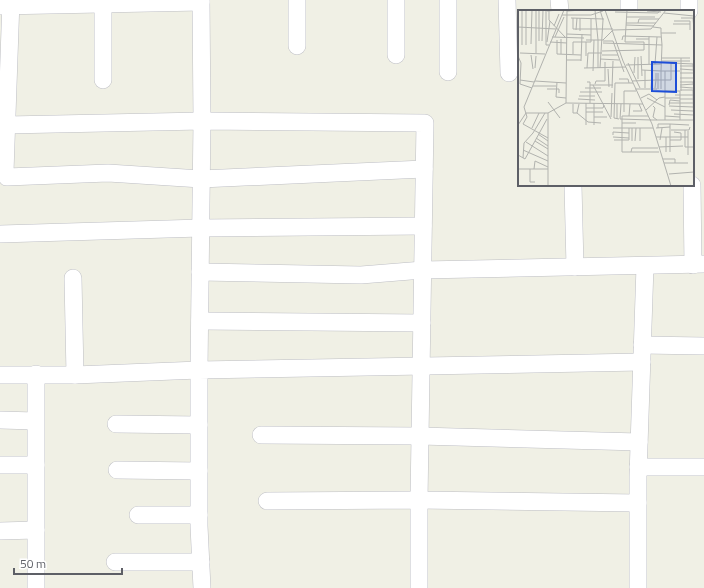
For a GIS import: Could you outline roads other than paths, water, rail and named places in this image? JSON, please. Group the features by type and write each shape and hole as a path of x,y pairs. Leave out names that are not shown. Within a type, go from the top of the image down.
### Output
{"street":[{"path":"297,0 297,46"},
{"path":"396,0 396,55"},
{"path":"448,0 448,72"},
{"path":"507,0 509,73"},
{"path":"559,0 560,10"},
{"path":"628,0 629,10"},
{"path":"202,588 199,515 199,370 200,321 200,272 201,228 201,179 202,121 200,1 8,4 8,125 5,172 7,177 108,173 201,179 424,169"},
{"path":"103,2 103,80"},
{"path":"8,125 202,121 425,123 419,588"},
{"path":"573,186 575,267"},
{"path":"200,272 361,275 423,270 698,264 692,186"},
{"path":"0,234 201,228 423,226"},
{"path":"638,588 638,467 645,266"},
{"path":"73,278 75,375"},
{"path":"200,321 422,323"},
{"path":"642,345 704,346"},
{"path":"0,375 75,375 199,370 642,362"},
{"path":"36,374 36,588"},
{"path":"0,420 35,421"},
{"path":"116,424 199,425"},
{"path":"261,435 420,436 639,442"},
{"path":"0,465 36,464"},
{"path":"638,467 704,467"},
{"path":"117,470 199,471"},
{"path":"267,501 419,500 638,503"},
{"path":"138,515 199,515"},
{"path":"0,531 36,530"},
{"path":"115,562 201,562"}]}
